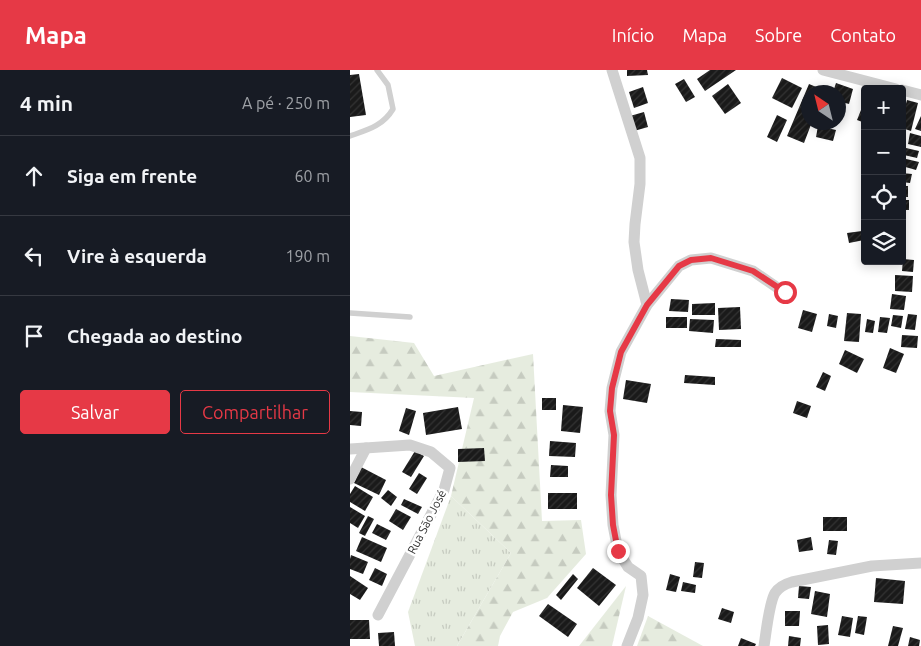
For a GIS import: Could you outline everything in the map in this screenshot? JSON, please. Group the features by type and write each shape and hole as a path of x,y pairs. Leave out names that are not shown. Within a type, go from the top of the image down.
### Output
{"street":[{"path":"612,70 640,158 640,184 634,242 638,270 647,305"},
{"path":"823,70 881,85"},
{"path":"906,91 921,95"},
{"path":"628,646 638,618 643,595 640,576 628,567 618,551 613,525 611,495 614,435 610,411 612,388 621,352 647,305 679,266 691,260 711,258 753,271 785,292"},
{"name":"Rua São José","path":"350,449 410,444 431,452 450,468 444,490 378,615"},
{"path":"350,479 366,448"},
{"path":"764,646 772,603 775,593 781,586 792,582 872,566 921,563"}],"lane":[{"path":"350,136 380,124 390,115 393,109 388,85 377,70"},
{"path":"350,313 410,317"}],"green space":[{"path":"350,336 414,343 434,376 533,354 542,521 581,520 586,554 547,598 513,612 500,636 498,646 457,646 511,553 451,496 474,398 350,392"},
{"path":"451,496 511,553 457,646 415,646 408,612"},
{"path":"626,586 612,646 579,646"},
{"path":"648,616 703,646 637,646"}],"building":[{"path":"627,70 647,70 648,75 627,76"},
{"path":"710,70 736,70 705,91 697,79"},
{"path":"359,74 366,115 350,117 350,75"},
{"path":"782,78 801,88 792,108 772,98"},
{"path":"684,79 695,97 686,102 675,84"},
{"path":"728,84 741,103 725,114 712,96"},
{"path":"643,87 648,103 634,108 629,92"},
{"path":"846,87 853,89 849,104 846,103"},
{"path":"907,100 918,103 911,131 906,129"},
{"path":"801,103 801,130 809,130 804,143 787,136"},
{"path":"861,110 861,122 857,120"},
{"path":"644,112 648,127 634,131 630,116"},
{"path":"777,115 787,120 777,142 767,137"},
{"path":"921,116 921,131 915,129"},
{"path":"817,130 836,130 833,141 816,137"},
{"path":"910,133 921,136 921,147 908,144"},
{"path":"906,148 919,151 917,158 906,155"},
{"path":"906,159 919,162 916,170 906,167"},
{"path":"906,173 912,174 910,183 906,182"},
{"path":"906,186 908,186 908,197 906,197"},
{"path":"906,200 909,200 909,210 906,210"},
{"path":"861,231 861,241 849,243 847,233"},
{"path":"906,259 914,260 913,272 902,271 902,265 906,265"},
{"path":"895,275 913,276 912,292 895,291"},
{"path":"892,294 906,296 904,310 890,309"},
{"path":"671,299 689,300 688,312 669,311"},
{"path":"715,303 715,315 692,315 692,304"},
{"path":"740,307 741,329 719,330 718,308"},
{"path":"803,310 817,314 812,332 798,328"},
{"path":"847,313 861,314 859,342 844,341"},
{"path":"829,314 838,316 836,328 827,326"},
{"path":"908,314 917,315 915,330 905,329"},
{"path":"893,315 903,316 901,328 891,326"},
{"path":"666,317 687,317 687,328 666,328"},
{"path":"880,317 890,318 887,333 878,332"},
{"path":"690,319 714,320 713,333 689,331"},
{"path":"867,319 875,321 873,333 865,332"},
{"path":"902,335 918,336 917,348 901,347"},
{"path":"716,339 741,340 741,347 715,347"},
{"path":"890,348 904,354 896,373 883,368"},
{"path":"845,350 864,359 857,373 839,364"},
{"path":"823,372 831,376 825,391 816,387"},
{"path":"685,375 715,377 715,385 684,383"},
{"path":"626,380 651,384 647,403 623,399"},
{"path":"542,398 556,398 556,410 542,410"},
{"path":"797,401 811,406 807,418 793,413"},
{"path":"563,405 583,407 580,433 561,431"},
{"path":"458,407 462,429 426,435 423,413"},
{"path":"406,408 416,411 409,435 399,431"},
{"path":"350,411 362,412 361,426 350,425"},
{"path":"550,441 576,443 575,457 549,456"},
{"path":"484,448 485,461 458,462 458,449"},
{"path":"415,451 424,456 411,477 402,472"},
{"path":"551,465 568,466 568,477 550,477"},
{"path":"361,467 386,480 379,495 354,483"},
{"path":"419,473 427,478 417,494 409,489"},
{"path":"355,486 373,497 365,511 350,502 350,494"},
{"path":"388,490 397,497 391,506 381,498"},
{"path":"548,493 577,493 577,509 548,509"},
{"path":"404,499 422,507 418,514 401,505"},
{"path":"350,507 365,516 358,528 350,523"},
{"path":"396,509 411,517 403,530 389,521"},
{"path":"368,516 374,519 365,536 359,533"},
{"path":"823,517 847,517 847,531 823,531"},
{"path":"377,524 391,531 386,540 372,533"},
{"path":"362,537 387,548 381,562 356,551"},
{"path":"811,537 813,550 799,552 797,540"},
{"path":"829,540 838,541 836,555 827,554"},
{"path":"351,555 368,562 363,574 350,569"},
{"path":"695,562 704,563 702,578 693,577"},
{"path":"375,568 387,574 382,586 369,580"},
{"path":"593,568 616,585 599,606 577,588"},
{"path":"573,574 578,579 561,600 556,595"},
{"path":"670,574 680,577 676,592 666,590"},
{"path":"350,576 368,588 360,600 350,594"},
{"path":"876,578 905,581 903,604 874,602"},
{"path":"683,582 696,585 695,593 681,591"},
{"path":"799,586 811,587 809,599 798,598"},
{"path":"815,591 830,594 827,617 811,614"},
{"path":"548,604 577,624 568,637 539,616"},
{"path":"722,608 734,612 731,623 718,619"},
{"path":"785,611 800,611 799,626 785,626"},
{"path":"842,616 853,618 850,637 838,635"},
{"path":"858,616 867,617 864,635 855,633"},
{"path":"350,620 369,620 370,639 350,639"},
{"path":"828,625 829,644 818,645 817,626"},
{"path":"893,626 903,628 898,646 888,646"},
{"path":"394,632 395,646 379,646 378,633"},
{"path":"789,636 801,638 800,646 788,646"},
{"path":"910,637 920,640 919,646 908,646"},
{"path":"741,638 756,644 755,646 738,646"}],"route":[{"path":"618,551 613,525 611,495 614,435 610,411 612,388 621,352 647,305 679,266 691,260 711,258 753,271 785,292"}]}
